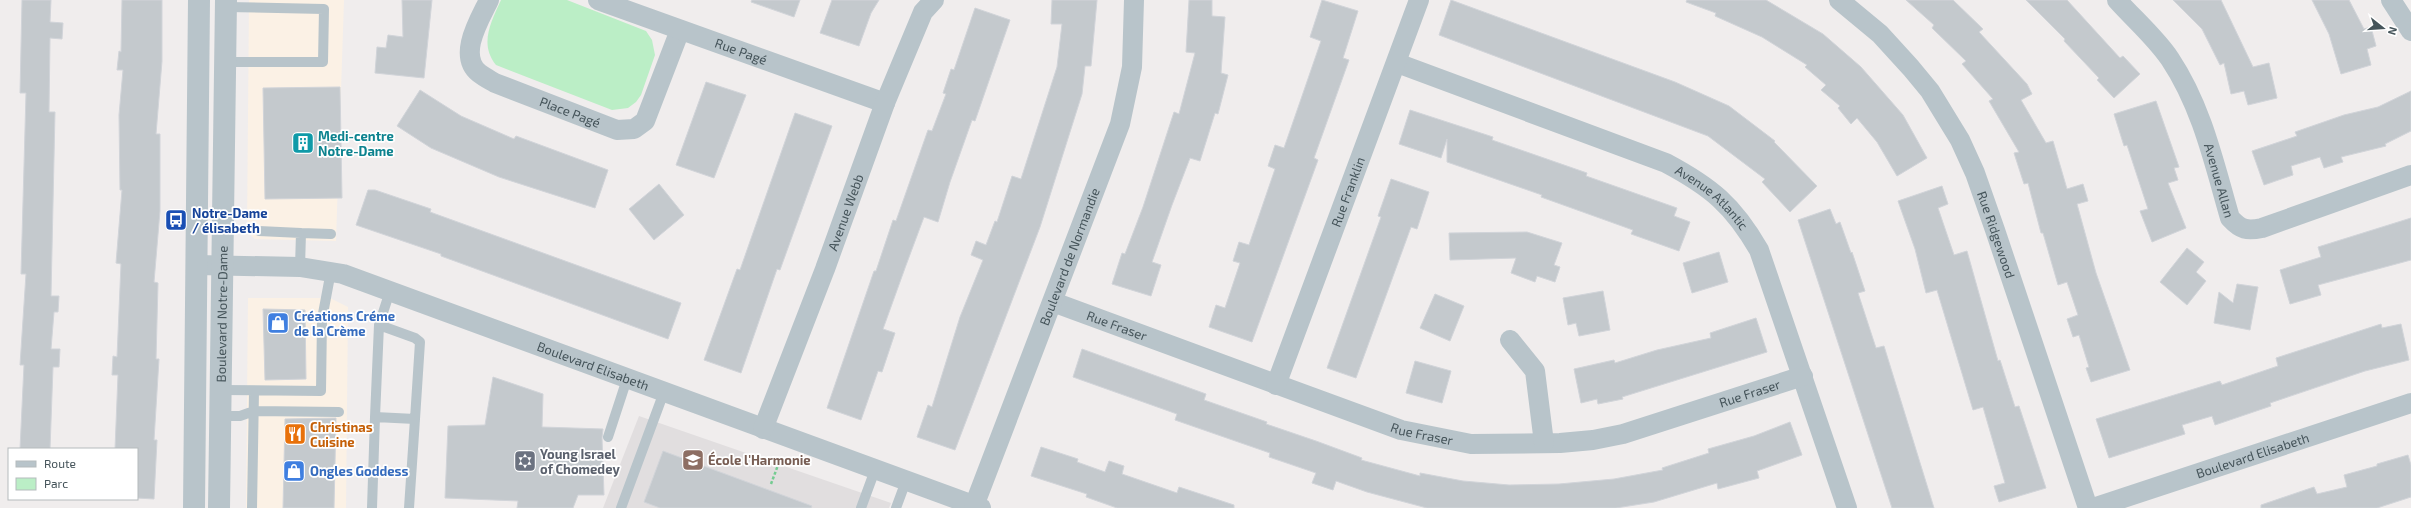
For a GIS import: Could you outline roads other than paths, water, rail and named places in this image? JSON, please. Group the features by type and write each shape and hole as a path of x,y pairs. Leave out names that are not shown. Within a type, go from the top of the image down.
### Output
{"street":[{"name":"Boulevard Notre-Dame","path":"194,508 199,0"},
{"name":"Place Pagé","path":"489,0 470,43 471,58 478,72 495,83 617,130 634,129 645,121 680,30"},
{"name":"Rue Pagé","path":"598,0 884,103"},
{"name":"Avenue Webb","path":"763,429 825,269 884,103 923,12 934,0"},
{"name":"Boulevard de Normandie","path":"977,507 1120,124 1132,67 1134,0"},
{"name":"Rue Franklin","path":"1276,384 1397,64 1419,0"},
{"name":"Rue Ridgewood","path":"1839,0 1880,34 1926,85 1943,110 1963,145 1990,216 2088,508"},
{"name":"Avenue Allan","path":"2117,0 2169,58 2189,92 2202,122 2230,218 2238,227 2248,231 2262,228 2411,176"},
{"path":"2390,0 2411,31"},
{"name":"Boulevard Notre-Dame","path":"219,508 226,4"},
{"name":"Avenue Atlantic","path":"1397,64 1666,163 1696,180 1715,194 1743,223 1759,250 1847,508"},
{"name":"Boulevard Elisabeth","path":"196,266 300,267 331,271 390,291 977,507"},
{"name":"Rue Fraser","path":"1053,302 1401,430 1471,444 1544,443 1593,440 1624,434 1803,376"},
{"path":"1510,340 1535,371 1544,443"},
{"name":"Boulevard Elisabeth","path":"2093,508 2411,403"}],"lane":[{"path":"225,62 323,62 324,10 226,4"},
{"path":"259,231 331,234"},
{"path":"300,267 301,233"},
{"path":"221,390 320,391 322,319 331,271"},
{"path":"372,508 379,324 390,291"},
{"path":"379,324 416,338 420,342 409,508"},
{"path":"608,437 627,378"},
{"path":"252,508 254,391"},
{"path":"621,508 664,392"},
{"path":"221,416 240,416 254,411 339,412"},
{"path":"375,417 416,419"},
{"path":"861,508 875,470"},
{"path":"896,508 906,481"}],"place":[{"name":"Medi-centre Notre-Dame","path":"303,143"},
{"name":"Notre-Dame / élisabeth","path":"176,220"},
{"name":"Créations Créme de la Crème","path":"278,323"},
{"name":"Christinas Cuisine","path":"295,434"},
{"name":"École l'Harmonie","path":"693,460"},
{"name":"Young Israel of Chomedey","path":"525,461"},
{"name":"Ongles Goddess","path":"294,471"}]}
